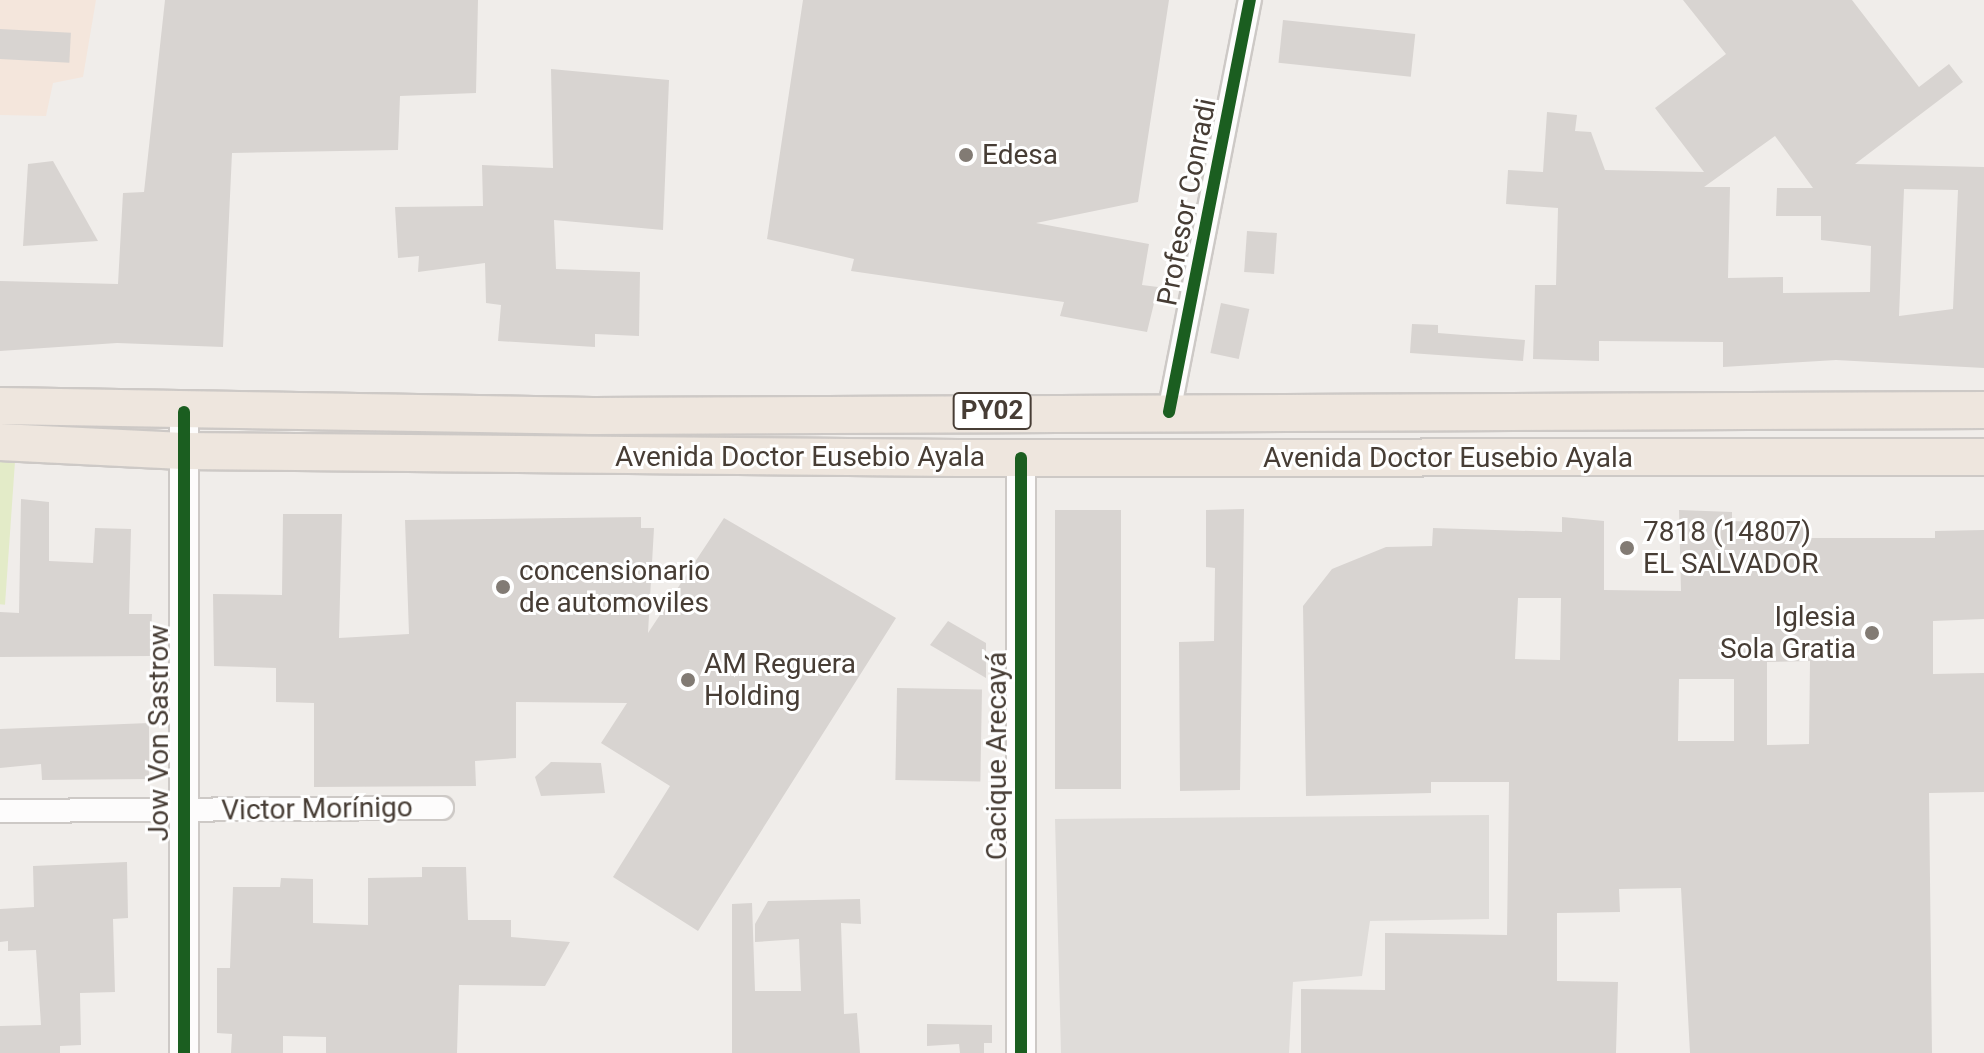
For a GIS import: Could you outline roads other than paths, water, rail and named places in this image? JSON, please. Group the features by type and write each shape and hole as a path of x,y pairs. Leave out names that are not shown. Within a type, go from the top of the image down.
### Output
{"highway":[{"name":"Avenida Doctor Eusebio Ayala","path":"0,406 184,412 1984,410"},
{"path":"958,458 985,440 1161,440 1169,412"},
{"name":"Avenida Doctor Eusebio Ayala","path":"0,442 183,451 958,458 1984,457"}],"street":[{"name":"Profesor Conradi","path":"1169,412 1250,0"},
{"name":"Jow Von Sastrow","path":"184,412 184,1053"},
{"name":"Cacique Arecayá","path":"1021,458 1021,1053"},
{"name":"Victor Morínigo","path":"0,811 442,808"}],"place":[{"name":"Edesa","path":"966,155"},
{"name":"7818 (14807) EL SALVADOR","path":"1627,548"},
{"name":"concensionario de automoviles","path":"503,587"},
{"name":"Iglesia Sola Gratia","path":"1872,633"},
{"name":"AM Reguera Holding","path":"688,680"}]}
